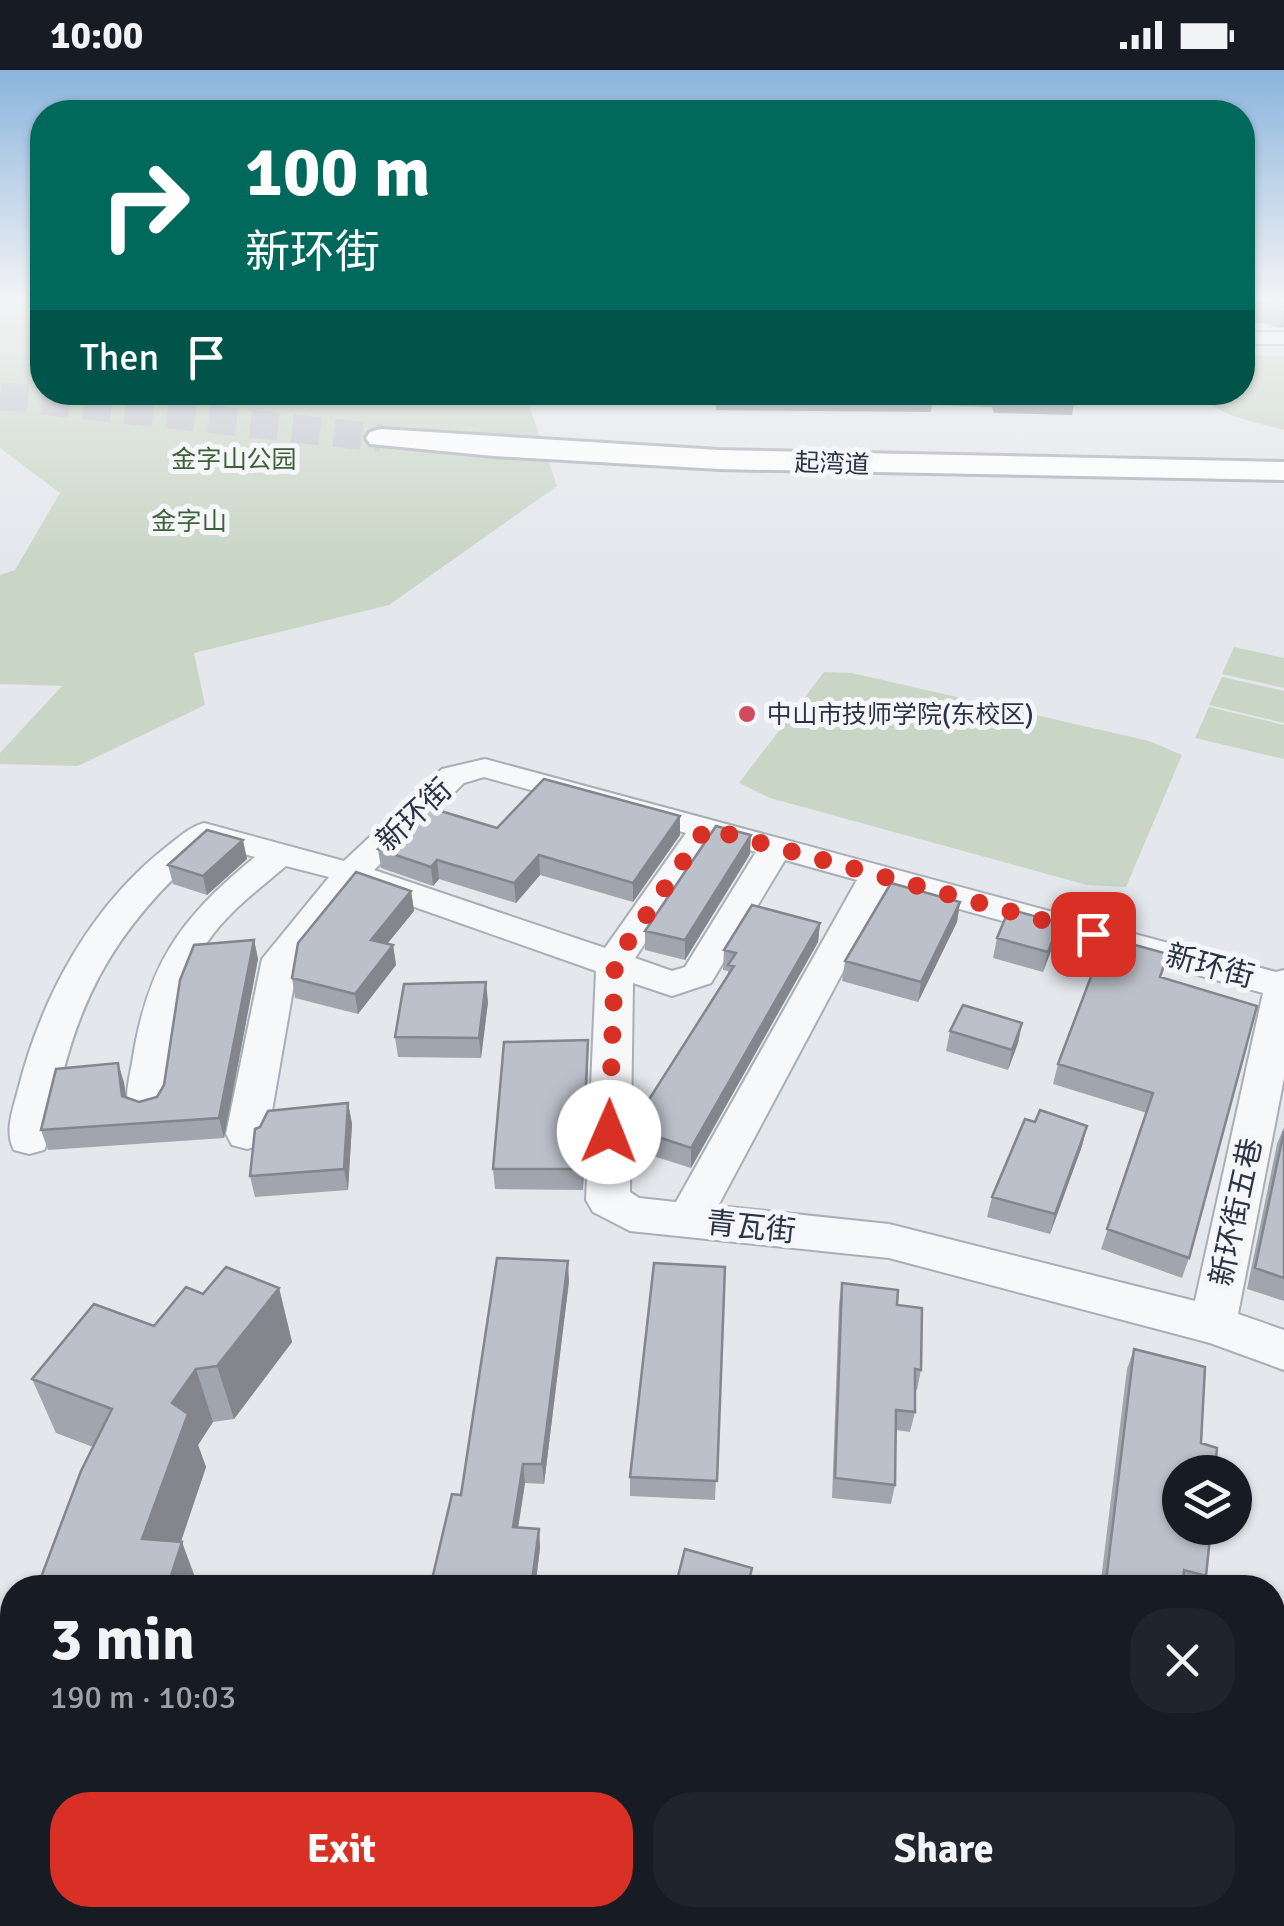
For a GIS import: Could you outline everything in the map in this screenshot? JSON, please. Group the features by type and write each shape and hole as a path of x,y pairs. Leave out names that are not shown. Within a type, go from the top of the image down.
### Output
{"main road":[{"name":"起湾道","path":"416,415 540,440 946,467 1284,470"},
{"name":"起湾道","path":"381,438 1284,455"}],"street":[{"name":"新环街","path":"246,1134 280,960 352,873 453,776 485,768 1283,984"},
{"path":"614,964 706,828"},
{"path":"29,1139 35,1090 58,1017 92,952 146,882 204,833 352,873 672,984 698,975 776,847"},
{"path":"146,1106 157,1030 174,969 192,936 280,854"},
{"path":"688,1221 877,875"},
{"name":"青瓦街","path":"614,964 608,1200 630,1214 889,1241 1213,1325 1284,1350"},
{"name":"新环街五巷","path":"1213,1325 1283,984"}],"green space":[{"name":"金字山","path":"0,385 30,385 30,405 529,405 557,486 389,605 194,653 205,705 78,766 0,764 0,753 62,686 0,684 0,575 15,570 60,493 0,448"},
{"path":"1255,385 1284,385 1284,430 1212,405 1255,405"},
{"path":"1234,647 1284,658 1284,688 1222,674"},
{"path":"824,672 852,673 1149,741 1182,755 1126,887 1087,885 770,798 739,783"},
{"path":"1222,677 1284,691 1284,723 1209,705"},
{"path":"1209,707 1284,725 1284,759 1195,738"}],"building":[{"path":"544,779 680,816 633,883 539,855 514,883 437,860 431,867 378,849 424,806 497,828"},
{"path":"716,826 751,835 685,940 645,931"},
{"path":"207,830 243,840 203,876 168,865"},
{"path":"356,872 411,891 371,940 393,945 355,994 292,978 298,943"},
{"path":"891,883 960,902 921,982 845,961"},
{"path":"752,905 820,923 691,1148 634,1129 634,1123 734,966 728,965 736,953 724,950"},
{"path":"1009,909 1059,923 1048,952 997,938"},
{"path":"1106,937 1168,954 1160,977 1257,1006 1189,1258 1107,1229 1153,1093 1058,1064"},
{"path":"254,940 219,1118 41,1130 56,1069 118,1063 122,1096 139,1102 157,1097 164,1085 180,980 194,945"},
{"path":"486,982 479,1038 395,1037 404,984"},
{"path":"963,1005 1022,1023 1012,1050 950,1031"},
{"path":"588,1040 582,1169 493,1169 504,1042"},
{"path":"348,1103 344,1169 250,1176 255,1129 268,1111"},
{"path":"1040,1110 1087,1126 1055,1214 992,1197 1025,1119 1035,1122"},
{"path":"1284,1131 1284,1278 1255,1268"},
{"path":"497,1258 568,1261 542,1464 523,1464 513,1527 539,1529 533,1575 433,1575 452,1494 461,1495"},
{"path":"654,1263 725,1267 717,1481 630,1477"},
{"path":"226,1267 279,1288 217,1366 196,1369 172,1403 188,1414 142,1539 182,1542 171,1575 42,1575 81,1471 112,1409 32,1379 94,1304 154,1326 186,1287 203,1294"},
{"path":"842,1283 898,1290 897,1305 922,1308 921,1370 915,1369 915,1412 896,1410 895,1485 835,1478"},
{"path":"1134,1349 1205,1367 1201,1443 1217,1448 1216,1455 1162,1455 1162,1545 1209,1545 1206,1575 1184,1570 1183,1575 1107,1575"},
{"path":"685,1549 752,1568 750,1575 678,1575"}],"tunnel":[{"path":"0,396 30,399"},
{"path":"82,405 381,438"}],"place":[{"name":"中山市技师学院(东校区)","path":"747,714"}],"route":[{"path":"609,1132 615,961 706,828 1093,934"}],"park label":[{"name":"金字山公园","path":"234,459"}]}
